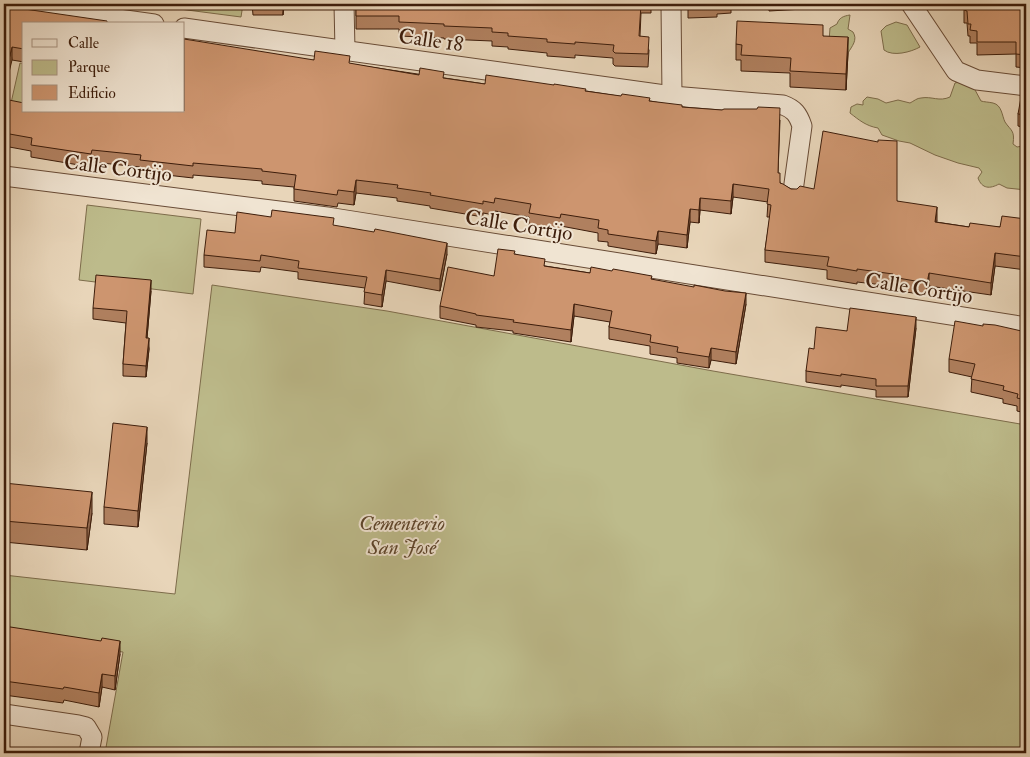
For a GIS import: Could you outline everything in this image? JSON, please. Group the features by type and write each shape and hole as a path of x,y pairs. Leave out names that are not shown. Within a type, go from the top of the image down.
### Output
{"street":[{"path":"11,4 140,22"},
{"path":"344,4 345,50"},
{"path":"671,4 672,96"},
{"path":"911,4 956,71 976,80 1026,86"},
{"name":"Calle 18","path":"185,28 672,96 783,105 792,109 799,116 802,126 793,191"},
{"name":"Calle Cortijo","path":"4,176 327,217 1026,327"},
{"path":"4,714 68,723 89,730 92,737 89,753"}],"green space":[{"path":"164,4 243,4 241,17 164,7"},
{"path":"850,15 848,29 853,32 855,38 848,53 829,41 830,28 845,16"},
{"path":"896,22 907,25 920,47 912,51 897,53 884,50 881,31 886,26"},
{"path":"20,63 22,64 22,104 11,103"},
{"path":"959,82 974,88 981,101 998,106 1005,122 1013,133 1013,144 1017,147 1023,146 1026,149 1026,190 1007,188 999,184 992,187 984,186 978,178 982,172 979,168 958,163 910,143 882,135 878,128 866,124 850,113 851,107 857,104 863,105 863,101 867,97 886,103 898,100 910,103 918,99 950,97 955,83"},
{"path":"87,205 201,219 193,294 79,280"},
{"name":"Cementerio San José","path":"212,285 387,311 713,371 1026,425 1026,753 105,753 123,652 4,639 4,575 175,594"}],"building":[{"path":"356,4 641,4 639,36 649,37 648,54 615,53 613,51 614,45 547,42 547,39 508,36 508,33 492,32 492,28 399,22 399,16 356,16"},
{"path":"688,4 717,4 717,6 688,6"},
{"path":"964,4 1026,4 1026,55 1016,54 1016,42 977,42 977,31 970,30 971,24 968,24 967,11 964,10"},
{"path":"4,6 107,21 22,22 22,49 12,47 4,80"},
{"path":"737,21 823,25 823,36 848,37 846,74 790,71 791,58 741,55 742,45 736,44"},
{"path":"185,39 314,60 315,51 350,56 349,63 419,75 420,68 444,72 443,78 485,84 486,75 586,89 585,91 650,98 649,101 682,105 682,107 722,110 757,109 758,107 780,108 778,173 780,173 780,183 791,189 797,189 800,186 814,189 823,131 878,142 878,140 897,141 897,201 937,207 935,222 969,227 970,223 1000,227 1002,216 1026,219 1026,257 995,253 991,283 929,273 927,283 892,277 893,274 827,266 829,257 765,250 771,205 767,204 769,189 733,184 731,201 700,198 699,210 690,209 687,235 658,231 656,241 608,234 608,230 598,228 599,220 561,214 560,218 529,213 531,204 495,198 494,203 483,201 483,204 397,188 398,185 356,180 354,192 338,190 337,195 294,189 296,175 262,171 262,169 193,163 193,166 140,160 141,155 92,150 91,154 31,145 32,138 4,133 4,99 22,103 22,112 185,112"},
{"path":"1022,92 1026,92 1026,115 1018,114"},
{"path":"272,210 334,218 333,225 374,232 375,229 447,243 440,279 386,270 382,295 364,292 367,277 298,268 299,261 261,255 260,261 204,255 207,230 235,233 237,212 271,217"},
{"path":"498,249 515,251 514,254 545,259 544,266 590,273 591,267 612,271 613,269 652,276 651,279 694,287 694,285 746,293 736,352 711,348 709,357 677,352 678,347 650,342 651,335 609,327 612,311 574,304 571,330 513,322 514,320 476,315 440,306 448,267 494,276"},
{"path":"96,275 151,280 146,338 149,338 146,366 123,364 127,311 93,308"},
{"path":"850,308 916,317 908,386 876,386 876,379 806,371 809,348 814,349 816,327 847,331"},
{"path":"955,321 983,326 983,324 995,325 1026,332 1021,365 1026,366 1026,400 1017,398 1018,394 1003,390 1004,386 971,379 975,364 949,359"},
{"path":"113,423 147,427 138,511 104,507"},
{"path":"4,483 92,492 87,528 4,521"},
{"path":"4,626 101,641 102,638 120,641 115,676 102,674 99,693 64,687 63,689 4,681"}]}
